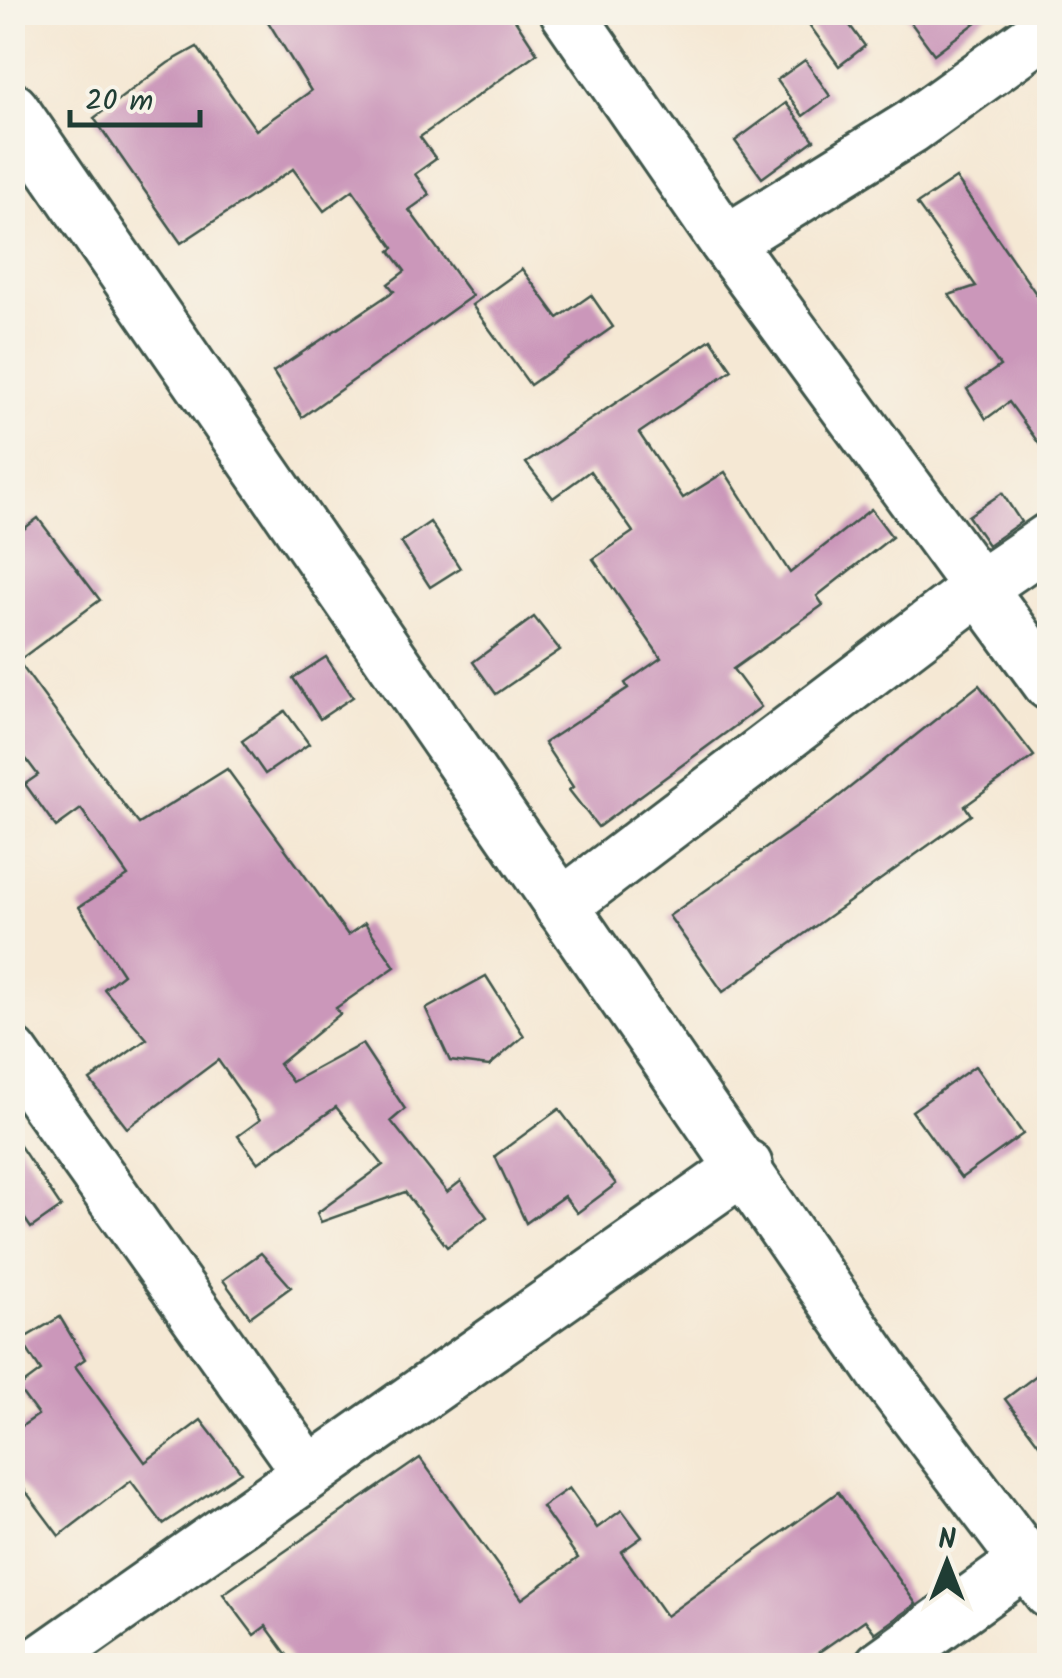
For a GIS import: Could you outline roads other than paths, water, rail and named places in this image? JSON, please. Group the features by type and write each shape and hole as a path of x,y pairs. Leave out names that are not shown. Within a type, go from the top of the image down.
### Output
{"street":[{"path":"567,12 726,242 1050,684"},
{"path":"726,242 912,127 1050,27"},
{"path":"12,110 561,906 746,1166 884,1373 1038,1576 881,1666"},
{"path":"561,906 980,587 1050,540"},
{"path":"20,1079 308,1472"},
{"path":"36,1666 746,1166"}]}
